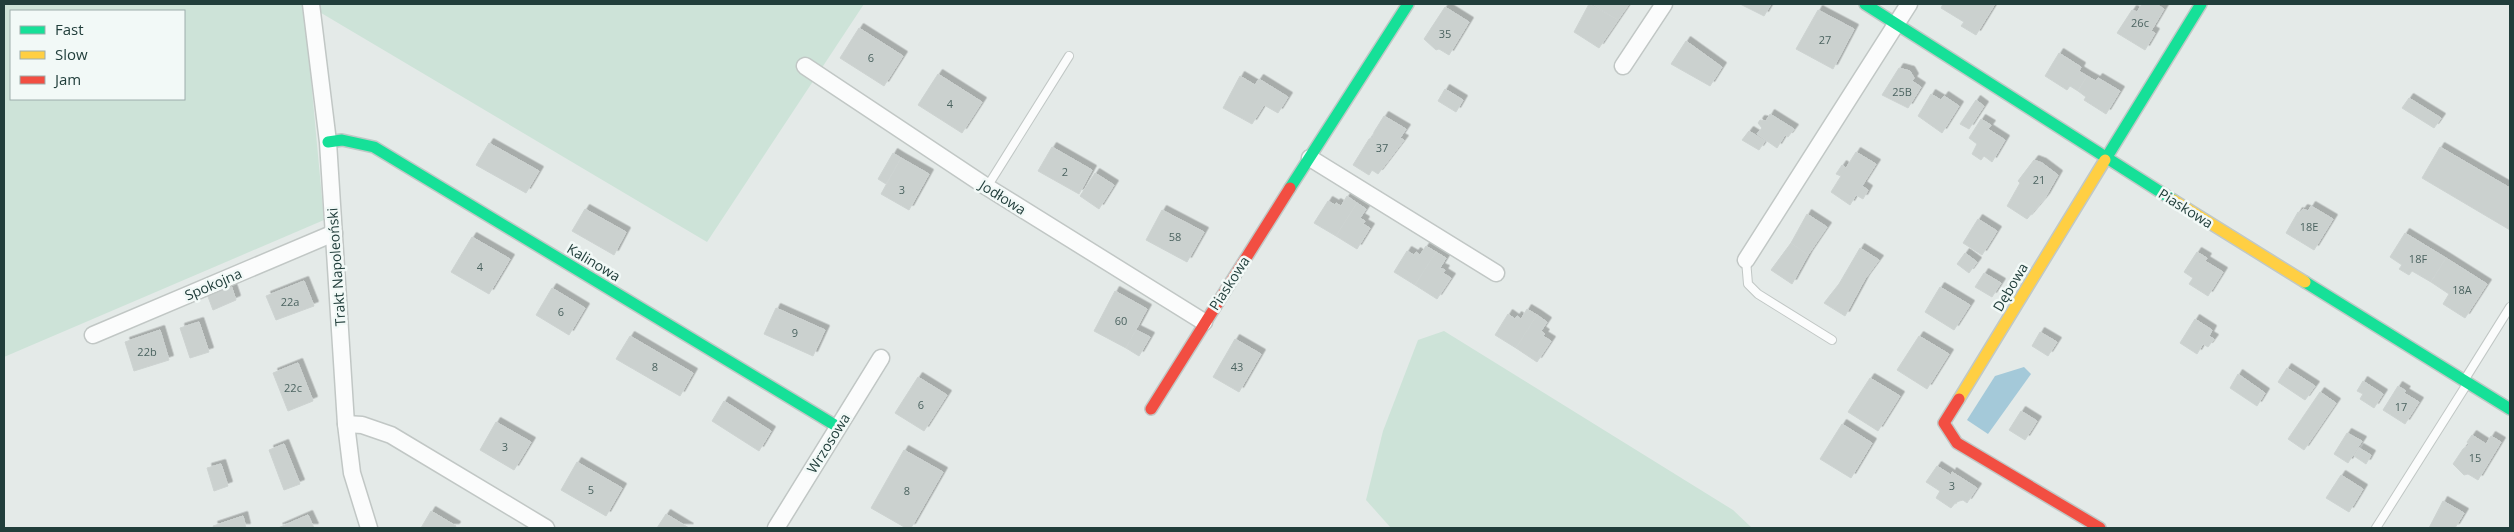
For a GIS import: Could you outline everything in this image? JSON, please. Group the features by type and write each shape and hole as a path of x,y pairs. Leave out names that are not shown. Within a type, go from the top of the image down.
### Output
{"street":[{"name":"Trakt Napoleoński","path":"311,4 328,142 346,424 352,473 369,528"},
{"name":"Piaskowa","path":"1151,409 1204,322 1408,4"},
{"path":"1624,66 1664,4"},
{"name":"Piaskowa","path":"1865,4 2106,159 2510,409"},
{"path":"1746,260 1909,4"},
{"name":"Dębowa","path":"2100,528 1957,443 1944,423 2201,4"},
{"name":"Jodłowa","path":"805,66 987,187 1204,322"},
{"name":"Kalinowa","path":"328,142 342,140 374,148 838,427"},
{"path":"1310,158 1496,273"},
{"name":"Spokojna","path":"93,335 334,233"},
{"name":"Wrzosowa","path":"776,528 881,358"},
{"path":"346,424 362,425 391,435 546,528"}],"lane":[{"path":"987,187 1069,56"},
{"path":"1746,260 1748,284 1758,294 1832,340"},
{"path":"2376,528 2510,306"}],"green space":[{"path":"4,4 304,4 324,220 4,357"},
{"path":"306,4 864,4 707,242"},
{"path":"1444,331 1733,510 1752,528 1391,528 1366,500 1383,431 1418,340"}],"water":[{"path":"2024,367 2031,374 1988,434 1967,420 1995,376"}],"building":[{"path":"1589,4 1618,20 1599,48 1574,32"},
{"path":"1592,4 1629,4 1618,20"},
{"path":"1740,4 1771,4 1764,16"},
{"path":"1943,4 1995,4 1976,35 1961,26 1964,22 1941,8"},
{"path":"2142,4 2156,4 2164,9 2151,31 2155,33 2145,50 2117,33 2132,10 2137,12"},
{"path":"1445,7 1469,22 1449,55 1439,49 1436,50 1424,39"},
{"path":"1818,10 1854,29 1833,69 1796,49"},
{"path":"859,28 903,56 884,86 840,58"},
{"path":"1686,41 1722,67 1710,86 1671,64"},
{"path":"2059,53 2081,67 2079,71 2087,76 2078,91 2070,86 2067,90 2045,76"},
{"path":"1899,68 1910,71 1914,78 1912,81 1921,87 1908,108 1882,95"},
{"path":"938,74 982,102 962,133 918,105"},
{"path":"1240,76 1255,85 1259,79 1288,97 1278,113 1264,105 1252,124 1223,108"},
{"path":"2087,76 2096,81 2098,78 2120,91 2106,114 2084,100 2086,97 2078,91"},
{"path":"1445,89 1463,100 1456,112 1438,101"},
{"path":"1931,94 1941,100 1944,96 1959,106 1942,133 1918,116"},
{"path":"2409,98 2441,118 2434,128 2402,108"},
{"path":"1976,100 1984,106 1969,129 1960,124"},
{"path":"1770,114 1794,129 1788,137 1785,135 1777,148 1757,134 1762,128 1758,123 1760,120 1766,121"},
{"path":"1384,116 1406,129 1400,138 1404,140 1378,174 1372,170 1369,175 1353,165 1369,139 1373,138 1374,132"},
{"path":"1981,119 1991,125 1988,129 2005,140 1992,162 1984,156 1981,160 1972,154 1977,144 1969,138"},
{"path":"1749,131 1765,141 1759,150 1742,140"},
{"path":"489,143 539,171 526,193 476,165"},
{"path":"1052,147 1092,170 1079,194 1038,171"},
{"path":"2440,147 2510,188 2510,230 2422,178"},
{"path":"1856,152 1876,164 1862,186 1868,190 1863,199 1856,195 1850,205 1831,192 1841,176 1836,174 1842,165 1846,168"},
{"path":"893,153 901,158 886,184 878,179"},
{"path":"901,158 929,174 909,210 881,194"},
{"path":"2034,160 2042,163 2058,175 2045,198 2027,219 2007,206 2020,183 2018,181"},
{"path":"1095,173 1114,185 1099,209 1080,196"},
{"path":"1347,196 1357,203 1336,236 1314,223 1328,201 1341,206"},
{"path":"1357,203 1366,209 1360,218 1365,221 1363,224 1370,228 1357,249 1336,236"},
{"path":"2311,206 2333,219 2314,250 2286,233 2298,212 2300,213 2303,209 2308,211"},
{"path":"585,209 626,232 614,255 572,231"},
{"path":"1162,210 1204,232 1187,262 1146,240"},
{"path":"1807,214 1827,227 1808,255 1791,243"},
{"path":"1978,219 1997,231 1982,255 1963,243"},
{"path":"2405,233 2446,258 2431,282 2412,271 2409,275 2399,269 2402,265 2390,257"},
{"path":"472,237 510,259 489,294 451,272"},
{"path":"1791,243 1808,255 1792,284 1771,270"},
{"path":"1426,246 1436,252 1415,285 1394,272 1407,251 1414,255 1416,252 1420,255"},
{"path":"1860,248 1879,260 1865,279 1845,316 1824,303 1839,284"},
{"path":"1436,252 1446,258 1440,268 1445,270 1443,273 1451,278 1437,299 1415,285"},
{"path":"2197,252 2207,258 2205,261 2223,272 2208,296 2189,284 2193,278 2184,272"},
{"path":"1965,253 1977,262 1969,273 1957,264"},
{"path":"2446,258 2487,284 2465,318 2443,304 2449,294 2431,282"},
{"path":"1984,273 2001,283 1992,297 1975,287"},
{"path":"304,281 314,306 276,320 266,296"},
{"path":"231,285 236,300 213,310 207,294"},
{"path":"1940,287 1970,305 1954,330 1925,312"},
{"path":"552,288 585,308 569,335 536,315"},
{"path":"1115,291 1147,309 1126,348 1094,331"},
{"path":"776,308 825,330 813,356 764,334"},
{"path":"1527,309 1537,315 1516,348 1495,335 1508,314 1515,319 1517,316 1521,319"},
{"path":"1537,315 1547,322 1541,331 1545,334 1543,336 1551,341 1537,362 1516,348"},
{"path":"2195,319 2212,330 2209,336 2214,339 2208,347 2203,344 2197,354 2180,343"},
{"path":"199,322 209,352 190,358 180,328"},
{"path":"160,330 169,360 134,371 125,342"},
{"path":"1136,330 1150,337 1139,356 1126,348"},
{"path":"2040,332 2057,342 2048,356 2032,346"},
{"path":"630,336 693,373 680,396 616,359"},
{"path":"1919,336 1949,354 1927,389 1897,370"},
{"path":"1235,339 1261,354 1239,392 1213,377"},
{"path":"298,363 313,401 288,411 273,373"},
{"path":"2287,368 2315,386 2305,400 2278,382"},
{"path":"2238,374 2265,393 2257,406 2230,388"},
{"path":"918,377 947,395 924,431 895,413"},
{"path":"1870,378 1900,396 1878,431 1848,412"},
{"path":"2363,381 2383,394 2374,408 2360,399 2363,394 2357,391"},
{"path":"2398,386 2406,391 2404,393 2419,402 2405,424 2383,410"},
{"path":"2320,392 2336,403 2304,450 2288,439"},
{"path":"724,401 771,431 759,451 712,421"},
{"path":"2021,411 2037,421 2025,440 2009,430"},
{"path":"496,422 531,442 514,470 480,450"},
{"path":"1842,424 1872,443 1851,478 1820,459"},
{"path":"2347,433 2362,441 2348,463 2334,454"},
{"path":"2472,435 2486,444 2491,436 2501,442 2478,480 2468,474 2464,475 2453,464 2463,449 2469,445 2467,442"},
{"path":"284,444 300,484 284,490 269,450"},
{"path":"2359,448 2371,455 2366,464 2354,456"},
{"path":"904,450 943,472 911,528 906,528 871,508"},
{"path":"577,462 622,488 606,516 561,490"},
{"path":"221,464 228,486 214,491 207,468"},
{"path":"1937,466 1951,475 1952,472 1977,488 1967,503 1963,500 1956,502 1951,508 1936,498 1940,491 1926,482"},
{"path":"2341,475 2363,489 2349,512 2326,498"},
{"path":"2443,501 2464,513 2455,528 2429,528"},
{"path":"431,511 456,526 455,528 421,528"},
{"path":"666,514 689,528 657,528"},
{"path":"308,515 314,528 278,528"},
{"path":"243,516 246,528 214,528 213,526"}],"traffic: fast":[{"path":"1290,188 1408,4"},
{"path":"1865,4 2173,200"},
{"path":"2105,160 2201,4"},
{"path":"328,142 342,140 374,147 838,427"},
{"path":"2305,282 2510,409"}],"traffic: slow":[{"path":"1959,399 2105,160"},
{"path":"2173,200 2305,282"}],"traffic: jam":[{"path":"1151,409 1290,188"},
{"path":"1959,399 1944,423 1957,443 2100,528"}]}
